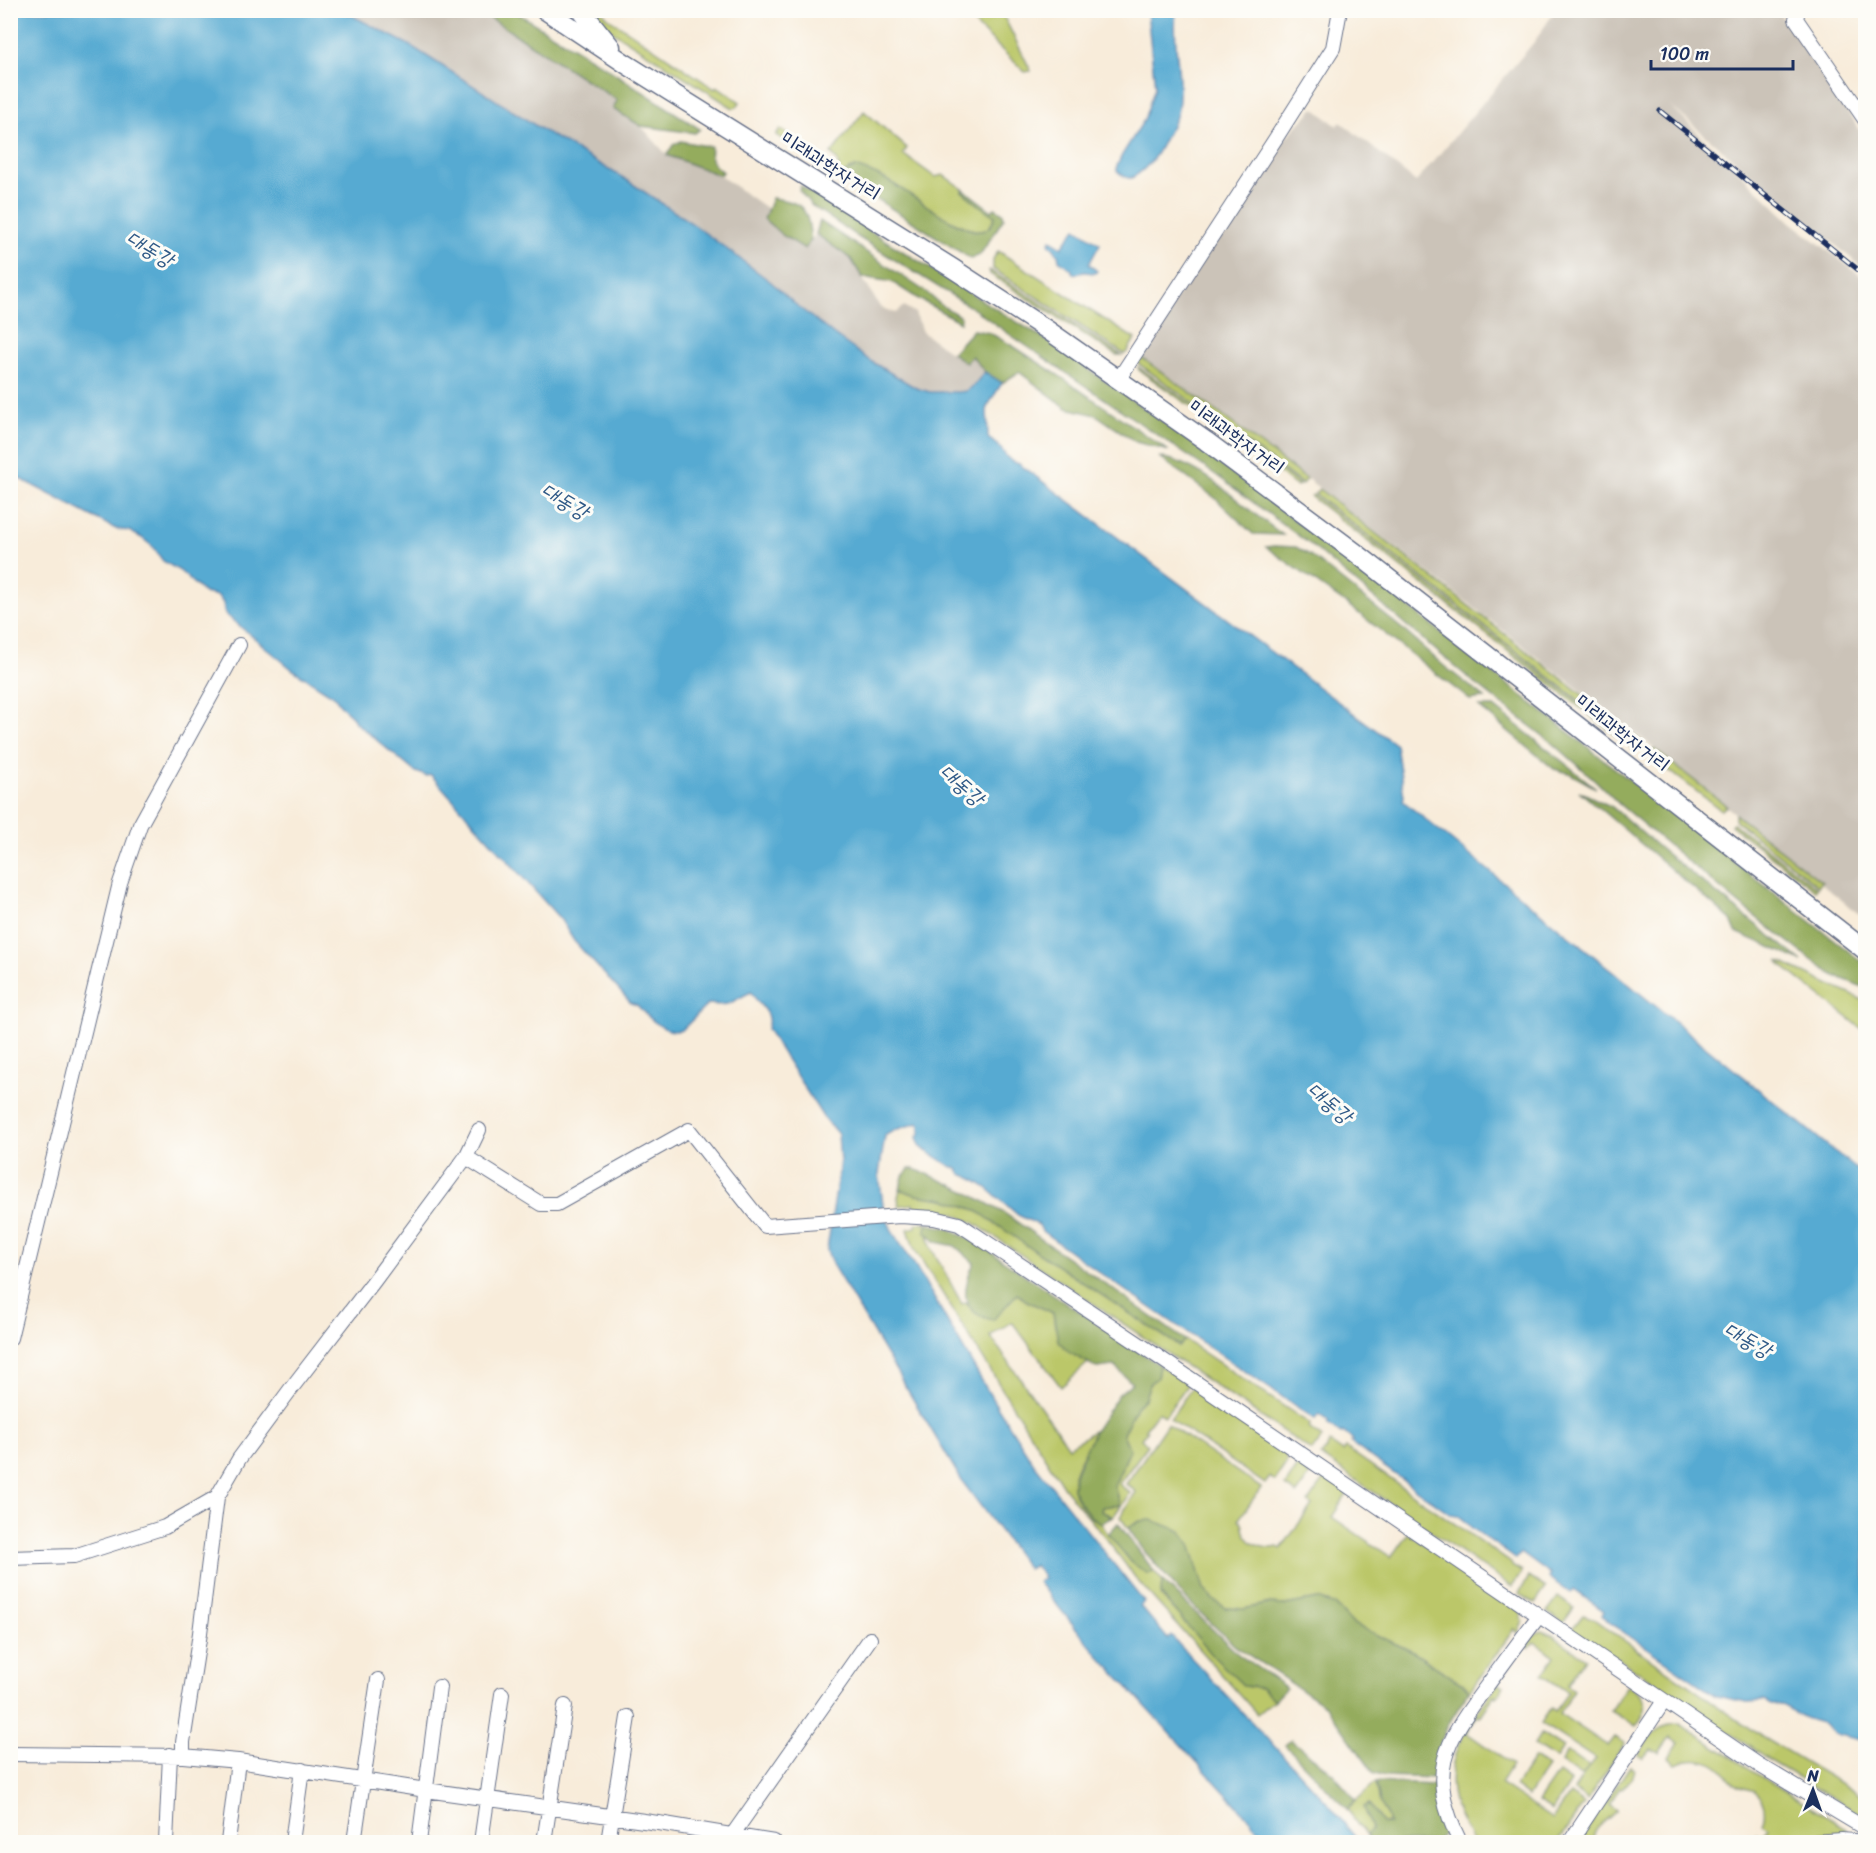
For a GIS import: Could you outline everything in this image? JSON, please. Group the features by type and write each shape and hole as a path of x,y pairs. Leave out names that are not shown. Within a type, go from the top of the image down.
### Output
{"main road":[{"name":"미래과학자거리","path":"545,10 626,64 1049,331 1206,441 1356,553 1866,951"},
{"path":"581,10 626,64"}],"street":[{"path":"1118,380 1332,48 1340,10"},
{"path":"1798,10 1796,19 1866,121"},
{"path":"10,1338 120,883 140,825 239,645"},
{"path":"166,1842 177,1755 183,1742 200,1633 217,1497 239,1459 466,1157 479,1130"},
{"path":"466,1157 541,1204 557,1204 689,1130 765,1226 900,1216 934,1218 958,1224 1157,1356 1759,1765 1866,1829"},
{"path":"10,1558 74,1556 165,1527 217,1497"},
{"path":"1460,1842 1446,1810 1443,1794 1442,1775 1448,1747 1461,1722 1539,1616"},
{"path":"733,1834 870,1639"},
{"path":"354,1842 378,1680"},
{"path":"419,1842 439,1687"},
{"path":"481,1842 502,1694"},
{"path":"1570,1842 1664,1701"},
{"path":"544,1842 565,1706"},
{"path":"608,1842 628,1717"},
{"path":"10,1754 177,1755 238,1761 774,1842"},
{"path":"228,1842 238,1761"},
{"path":"292,1842 302,1770"},
{"path":"1814,1842 1841,1840 1866,1842"}],"shaded area":[{"path":"343,11 479,11 617,100 614,109 641,126 667,155 719,175 769,210 764,219 782,235 804,249 816,234 851,259 880,307 896,313 904,306 915,313 922,332 966,363 972,356 985,372 966,391 929,392 916,388 872,362 834,335 771,282 693,224 625,179 544,131 411,46"},
{"path":"1555,11 1777,11 1803,42 1865,138 1865,270 1668,104 1791,222 1865,279 1865,919 1667,758 1485,616 1220,413 1139,355 1273,151 1314,108 1337,126 1341,122 1416,182 1534,42"}],"green space":[{"path":"479,11 514,11 700,129 695,133 641,126 613,109 617,100"},
{"path":"594,11 602,11 607,17 715,89 717,86 740,102 737,107 733,108 607,28"},
{"path":"961,11 1001,11 1031,71 1025,72"},
{"path":"864,111 907,148 903,154 935,177 943,175 995,216 990,226 980,231 956,223 855,167 840,176 834,173 839,169 837,160 831,154"},
{"path":"780,129 826,160 823,165 776,135"},
{"path":"681,141 711,147 712,162 723,172 719,175 667,155 673,145"},
{"path":"855,167 891,182 944,217 969,229 985,230 995,216 962,191 963,189 992,211 995,208 1003,213 1004,218 980,255 971,259 840,176"},
{"path":"801,186 1046,340 1168,425 1383,587 1865,964 1865,988 1833,975 1744,908 1620,805 1555,745 1477,685 1311,545 1216,475 974,309 811,205 799,190"},
{"path":"772,198 792,202 803,209 808,221 811,240 805,249 782,235 764,219"},
{"path":"820,221 961,317 960,322 892,282 862,277 851,259 816,234"},
{"path":"998,251 1135,339 1127,352 1124,354 993,269 993,259"},
{"path":"989,270 1121,355 1116,355 990,274"},
{"path":"973,330 990,333 1016,348 1169,451 1136,442 1096,415 1067,408 1019,372 1002,383 985,372 972,356 966,363 952,353"},
{"path":"1139,356 1306,479 1302,484 1139,364"},
{"path":"1138,367 1213,419 1300,485 1296,486"},
{"path":"1159,457 1197,471 1219,485 1283,535 1253,534 1215,498"},
{"path":"1319,489 1643,742 1639,747 1315,494"},
{"path":"1313,495 1637,748 1633,749 1311,497"},
{"path":"1266,547 1296,547 1310,555 1485,698 1470,700 1348,605"},
{"path":"1479,707 1494,707 1596,788 1569,773 1554,769"},
{"path":"1654,749 1727,806 1721,810 1649,755"},
{"path":"1579,791 1612,807 1663,851 1802,961 1736,932 1731,920"},
{"path":"1735,814 1822,882 1818,886 1735,820"},
{"path":"1733,823 1817,888 1815,890 1731,825"},
{"path":"1778,961 1865,1001 1865,1031 1781,965"},
{"path":"909,1169 932,1176 967,1192 1004,1213 1185,1340 1179,1346 976,1210 944,1199 916,1195 900,1189 903,1176"},
{"path":"900,1189 916,1195 944,1199 976,1210 1179,1346 1185,1340 1310,1424 1309,1428 1322,1438 1312,1451 974,1223 952,1213 914,1209 913,1204 899,1206"},
{"path":"917,1223 928,1224 925,1231 931,1247 962,1304 966,1302 972,1310 1017,1294 1053,1313 1055,1327 1071,1353 1089,1362 1061,1387 1012,1322 990,1336 1069,1447 1095,1430 1074,1476 1073,1489 1080,1503 1148,1574 1154,1571 1162,1580 1161,1596 1244,1686 1261,1688 1274,1700 1257,1714 1137,1580 1064,1488 914,1248 908,1229 916,1227"},
{"path":"928,1224 947,1228 974,1241 1159,1365 1157,1378 1150,1383 1145,1398 1136,1407 1123,1434 1130,1450 1114,1486 1120,1505 1102,1507 1101,1511 1113,1517 1101,1523 1091,1517 1073,1489 1074,1476 1095,1430 1119,1394 1132,1383 1114,1366 1097,1368 1070,1353 1058,1341 1053,1313 1017,1294 993,1320 974,1312 966,1299 966,1291 974,1263 955,1246 936,1242 925,1231"},
{"path":"1159,1365 1188,1384 1165,1416 1158,1412 1145,1429 1147,1431 1141,1439 1148,1445 1119,1484 1130,1493 1113,1517 1101,1511 1102,1507 1116,1494 1114,1486 1130,1450 1123,1434 1136,1407 1145,1398 1150,1383 1157,1378"},
{"path":"1192,1387 1285,1451 1287,1462 1275,1481 1270,1477 1265,1484 1170,1419"},
{"path":"1167,1424 1261,1488 1239,1519 1247,1537 1254,1543 1263,1547 1281,1549 1312,1505 1308,1502 1324,1480 1330,1480 1348,1493 1332,1517 1391,1557 1408,1533 1521,1611 1523,1622 1518,1633 1514,1629 1470,1691 1413,1652 1353,1624 1335,1605 1318,1599 1285,1605 1266,1604 1244,1609 1225,1608 1212,1599 1140,1521 1128,1528 1120,1517 1136,1492 1126,1484"},
{"path":"1330,1443 1343,1452 1346,1448 1511,1563 1522,1572 1512,1587 1321,1456"},
{"path":"1298,1466 1310,1475 1297,1494 1285,1486"},
{"path":"1152,1520 1181,1531 1190,1544 1204,1589 1212,1599 1225,1608 1244,1609 1266,1604 1285,1605 1318,1599 1335,1605 1353,1624 1413,1652 1464,1685 1470,1691 1445,1732 1438,1752 1434,1778 1385,1776 1373,1772 1326,1706 1235,1646 1186,1599 1145,1552 1128,1528 1140,1521"},
{"path":"1118,1523 1154,1571 1148,1574 1131,1562 1108,1534"},
{"path":"1529,1577 1546,1588 1535,1604 1519,1593"},
{"path":"1162,1580 1238,1654 1287,1688 1274,1700 1261,1688 1244,1686 1215,1658 1161,1595"},
{"path":"1558,1597 1574,1608 1563,1623 1547,1612"},
{"path":"1583,1615 1592,1618 1755,1732 1865,1798 1865,1817 1772,1762 1572,1629"},
{"path":"1542,1631 1552,1635 1585,1658 1567,1685 1574,1690 1559,1713 1608,1746 1615,1737 1625,1743 1587,1800 1574,1790 1595,1759 1541,1723 1551,1708 1555,1711 1568,1692 1542,1675 1555,1656 1534,1642 1529,1648 1526,1646 1534,1634"},
{"path":"1498,1684 1504,1686 1480,1717 1477,1716 1467,1733 1512,1765 1500,1784 1552,1819 1570,1794 1584,1804 1558,1842 1472,1842 1456,1808 1451,1773 1454,1757 1477,1712"},
{"path":"1627,1685 1645,1702 1644,1713 1636,1726 1611,1711"},
{"path":"1680,1724 1808,1806 1847,1828 1846,1832 1843,1835 1791,1842 1754,1842 1756,1834 1762,1837 1768,1828 1762,1824 1764,1806 1754,1791 1735,1785 1722,1770 1706,1761 1688,1760 1676,1764 1669,1758 1679,1742 1670,1737 1659,1753 1651,1749 1643,1758 1638,1755 1650,1737 1659,1729"},
{"path":"1541,1734 1563,1748 1556,1759 1534,1745"},
{"path":"1291,1740 1333,1774 1356,1800 1347,1809 1285,1745"},
{"path":"1568,1752 1589,1767 1582,1777 1561,1762"},
{"path":"1534,1758 1548,1767 1528,1796 1515,1786"},
{"path":"1630,1766 1634,1770 1631,1779 1622,1789 1620,1788 1609,1804 1617,1810 1595,1831 1593,1842 1578,1842"},
{"path":"1558,1773 1571,1782 1552,1811 1538,1802"},
{"path":"1376,1782 1380,1803 1386,1812 1389,1824 1382,1823 1369,1804 1364,1807 1372,1829 1366,1835 1347,1809"},
{"path":"1376,1782 1434,1785 1435,1805 1445,1832 1435,1842 1370,1842 1366,1835 1372,1829 1364,1807 1369,1804 1382,1823 1389,1824 1386,1812 1380,1803"}],"water":[{"name":"대동강","path":"10,11 343,11 411,46 544,131 625,179 693,224 771,282 834,335 872,362 916,388 930,392 966,391 985,372 1002,383 987,407 988,438 1009,460 1019,464 1396,745 1403,801 1865,1176 1865,1741 1835,1734 1821,1723 1807,1719 1782,1705 1716,1696 1609,1622 1602,1615 1604,1611 1574,1590 1571,1593 1549,1578 1551,1575 1521,1553 1516,1559 1463,1519 1451,1514 1351,1443 1353,1440 1327,1424 1329,1421 1319,1414 1315,1419 1107,1278 1042,1231 1039,1225 1018,1215 987,1188 926,1151 918,1141 920,1125 918,1123 893,1131 885,1136 879,1174 884,1212 893,1233 916,1267 993,1400 1034,1464 1144,1602 1140,1606 1168,1639 1171,1636 1331,1807 1359,1842 1268,1842 1098,1655 1038,1582 1044,1578 1035,1565 1028,1569 962,1481 832,1264 827,1250 840,1163 838,1134 823,1117 767,1029 767,1014 751,992 728,1004 708,1004 682,1030 669,1030 657,1024 637,1005 631,1003 574,941 561,920 431,775 426,776 414,771 355,722 334,696 293,670 225,614 223,603 218,596 204,593 180,571 163,561 152,546 142,538 129,531 116,529 11,474"},
{"path":"1147,11 1176,11 1178,109 1173,124 1148,166 1137,175 1128,178 1117,171 1117,166 1144,120 1155,87"},
{"path":"1076,228 1100,244 1089,264 1097,271 1095,273 1075,274 1059,260 1058,254 1049,243 1051,240 1062,247"}],"railway":[{"path":"1660,111 1866,276"}]}
